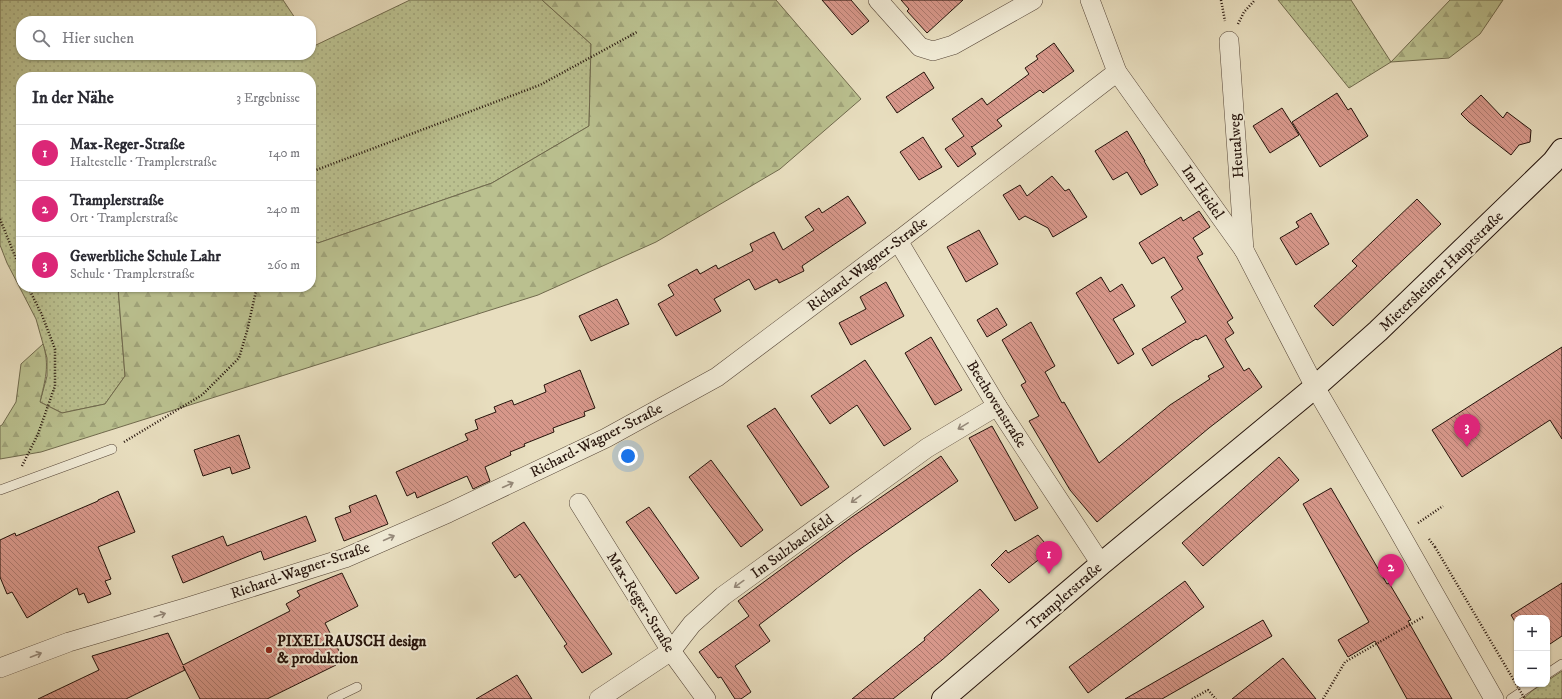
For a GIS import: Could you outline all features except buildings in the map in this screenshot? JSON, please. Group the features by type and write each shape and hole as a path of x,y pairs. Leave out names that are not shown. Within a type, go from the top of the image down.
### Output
{"street":[{"path":"878,0 920,47 933,51 953,45 1033,0"},
{"name":"Im Heidel","path":"1090,0 1117,72 1244,250 1315,387"},
{"name":"Heutalweg","path":"1229,41 1244,250"},
{"name":"Richard-Wagner-Straße","path":"0,668 69,642 345,558 448,513 606,438 716,377 898,241 1117,72"},
{"name":"Mietersheimer Hauptstraße","path":"1315,387 1378,331 1448,265 1553,162 1562,150"},
{"name":"Beethovenstraße","path":"898,241 997,406 1101,564"},
{"path":"1315,387 1494,699"},
{"name":"Tramplerstraße","path":"943,699 1101,564 1315,387"},
{"name":"Im Sulzbachfeld","path":"599,699 671,651 692,624 723,596 927,448 997,406"},
{"name":"Max-Reger-Straße","path":"579,503 671,651 706,699"}],"lane":[{"path":"0,490 112,449"},
{"path":"1550,672 1562,664"},
{"path":"332,699 357,687"},
{"path":"1511,699 1529,687"}],"path":[{"path":"1229,41 1244,12 1255,0"},
{"path":"316,170 540,85 637,32"},
{"path":"0,219 16,259"},
{"path":"12,485 38,434 55,386 55,349 42,315 30,292"},
{"path":"112,449 202,395 239,358 256,292"},
{"path":"1417,523 1443,506"},
{"path":"1435,547 1525,699"},
{"path":"1323,699 1345,662 1441,606"},
{"path":"1192,699 1208,690 1216,699"}],"green space":[{"path":"0,0 283,0 294,16 16,16 16,60 316,60 316,45 410,0 542,0 591,44 589,126 492,183 318,243 316,242 316,72 16,72 16,280 0,245"},
{"path":"542,0 776,0 861,99 780,169 656,242 538,295 41,452 0,459 0,426 16,402 21,364 43,344 46,366 45,380 40,402 62,413 105,404 125,376 118,292 316,292 316,242 318,243 492,183 589,126 591,44"},
{"path":"1278,0 1351,0 1391,62 1349,88"},
{"path":"1450,0 1503,0 1480,34 1449,58 1391,62"},
{"path":"22,292 118,292 125,376 105,404 62,413 40,402 47,376 47,358 36,319"},
{"path":"1562,671 1562,699 1524,699 1534,689 1539,687 1550,687 1550,679"}],"place":[{"name":"Gewerbliche Schule Lahr","path":"1467,447"},
{"name":"Max-Reger-Straße","path":"1049,574"},
{"name":"Tramplerstraße","path":"1391,587"},
{"name":"PIXELRAUSCH design & produktion","path":"269,650"}]}
